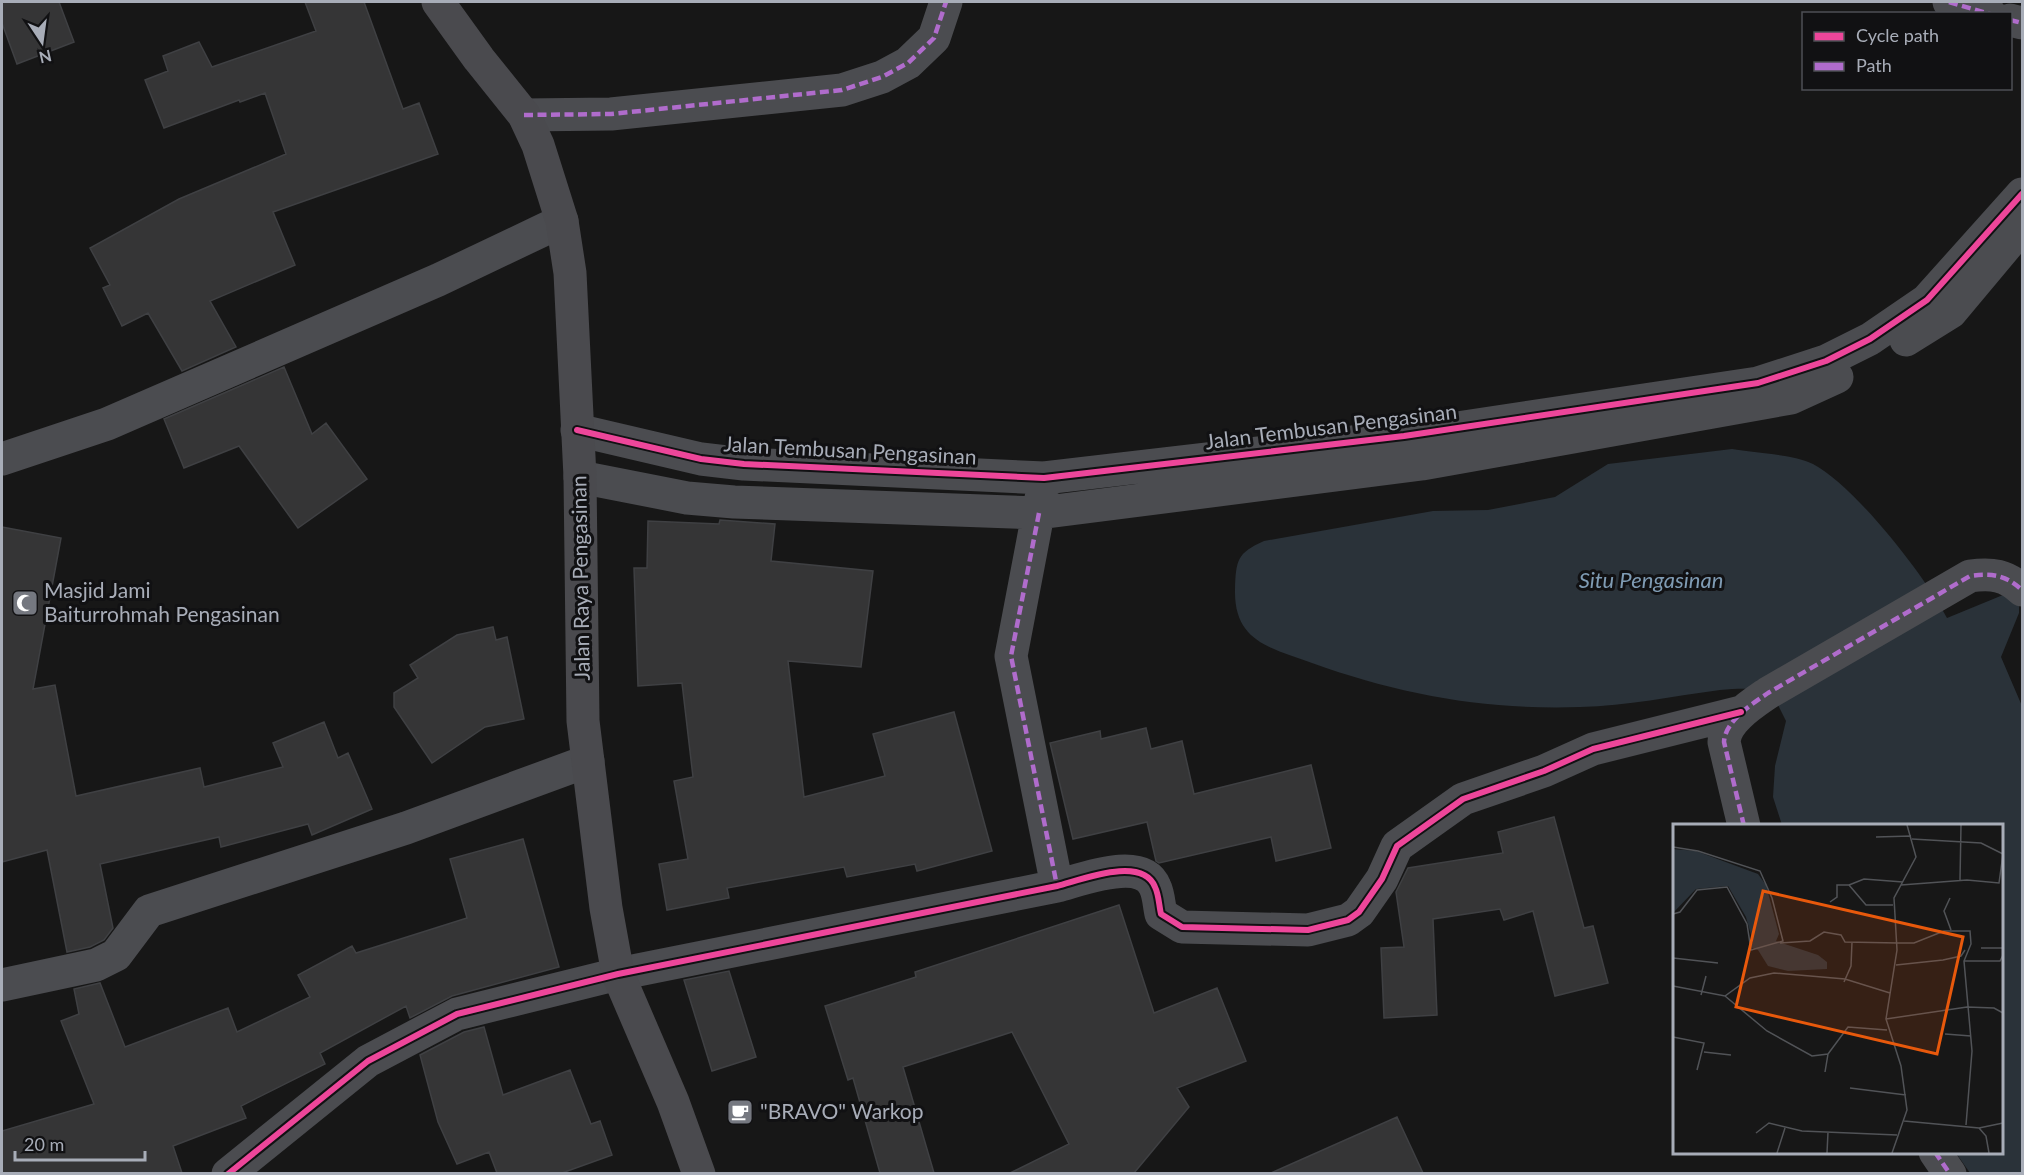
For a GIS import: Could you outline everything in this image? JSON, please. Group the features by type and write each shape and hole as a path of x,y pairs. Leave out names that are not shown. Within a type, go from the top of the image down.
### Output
{"main road":[{"name":"Jalan Raya Pengasinan","path":"438,2 479,59 524,115 538,145 562,221 570,273 580,477 583,721 606,908 618,974 673,1102 699,1173"}],"street":[{"path":"524,115 611,114 842,90 882,77 908,63 934,38 946,2"},
{"path":"1949,2 1983,12"},
{"name":"Jalan Tembusan Pengasinan","path":"577,430 701,459 744,464 1044,478 1404,436 1758,383 1787,387 1826,361 1870,339 1927,300 2022,194"},
{"path":"2,459 107,424 438,280 562,221"},
{"name":"Jalan Tembusan Pengasinan","path":"580,477 687,498 734,502 1039,513 1422,464 1787,387 1851,370 1951,312 2022,227"},
{"path":"1044,478 1011,656 1056,886"},
{"path":"1744,824 1724,742 1724,736 1742,712 1768,693 1970,576 1994,573 2010,580 2022,590"},
{"path":"228,1173 368,1061 458,1014 618,974 1056,886 1125,870 1144,873 1155,885 1161,914 1182,927 1308,930 1348,920 1359,912 1382,879 1397,846 1463,800 1544,771 1593,749 1742,712"},
{"path":"2,985 96,965 116,955 148,911 406,828 588,760"},
{"path":"1936,1154 1950,1173"}],"water":[{"name":"Situ Pengasinan","path":"1732,449 1805,461 1830,475 1868,511 1923,579 1947,618 2003,595 2019,604 2019,613 2001,657 2022,706 2022,1173 1970,1173 1957,1154 2003,1154 2003,824 1782,824 1773,797 1775,766 1786,721 1770,689 1726,689 1598,706 1545,707 1477,703 1378,684 1283,653 1258,640 1248,632 1241,621 1236,607 1237,564 1243,554 1264,541 1433,511 1488,510 1555,497 1608,464"}],"building":[{"path":"2,2 59,2 74,42 17,64 2,23"},
{"path":"305,2 364,2 403,109 419,103 438,154 273,212 295,265 210,301 236,347 182,371 148,313 122,326 103,288 110,285 90,248 179,199 286,154 265,93 240,102 239,100 164,128 145,80 168,71 163,56 199,42 212,67 316,31"},
{"path":"284,367 312,434 326,423 367,479 298,528 239,446 184,468 164,419"},
{"path":"720,520 775,524 771,561 873,571 861,667 788,661 804,797 885,776 873,734 954,712 992,851 917,871 915,864 847,877 844,867 727,888 729,898 667,910 659,864 688,859 674,781 693,777 682,683 638,686 634,568 647,568 648,521 719,524"},
{"path":"2,527 61,538 33,689 55,685 76,796 200,768 204,787 283,767 273,743 324,722 338,758 348,753 372,809 312,835 308,824 221,847 219,837 100,864 113,928 104,940 90,947 67,952 47,850 2,862"},
{"path":"493,627 496,640 507,637 524,719 485,727 432,763 394,707 394,693 418,678 410,665 457,635"},
{"path":"1146,728 1151,749 1182,741 1194,794 1311,765 1331,848 1276,861 1271,837 1159,863 1156,861 1147,822 1073,839 1050,743 1100,731 1101,739"},
{"path":"1554,817 1584,928 1593,926 1608,983 1555,996 1533,911 1504,920 1500,909 1433,919 1437,1015 1384,1018 1381,948 1404,947 1396,892 1408,868 1503,853 1498,832"},
{"path":"523,839 559,967 452,996 410,1018 406,1006 320,1053 325,1064 241,1106 246,1118 173,1146 182,1173 2,1173 2,1131 94,1104 61,1021 79,1014 74,989 100,983 125,1047 228,1008 237,1032 310,997 298,975 352,946 356,953 467,918 450,859"},
{"path":"1119,905 1154,1013 1217,988 1246,1061 1177,1088 1189,1107 1134,1173 1010,1173 1069,1144 1012,1032 903,1067 934,1173 880,1173 853,1078 848,1080 825,1006 916,977 915,972"},
{"path":"729,971 756,1057 712,1071 684,980"},
{"path":"484,1027 503,1095 570,1070 591,1124 600,1121 612,1155 562,1173 497,1173 489,1152 457,1164 438,1122 420,1055 464,1032"},
{"path":"1397,1117 1423,1173 1271,1173"}],"marked path":[{"path":"524,115 611,114 842,90 882,77 908,63 934,38 946,2"},
{"path":"1949,2 1983,12"},
{"path":"2012,20 2022,23"},
{"path":"1039,513 1011,656 1057,886 1062,885"},
{"path":"1744,824 1724,742 1729,727 1747,708 1768,693 1970,576 1998,576 2022,590"},
{"path":"1936,1154 1950,1174"}],"cycle path":[{"path":"577,430 701,459 744,464 1044,478 1404,436 1758,383 1826,361 1870,339 1927,300 2022,194"},
{"path":"228,1174 368,1061 457,1014 618,974 1057,886 1110,872 1138,873 1148,878 1155,887 1161,914 1182,927 1308,930 1348,920 1359,912 1382,879 1397,846 1463,799 1544,771 1593,749 1741,712"}],"place":[{"name":"Masjid Jami Baiturrohmah Pengasinan","path":"25,603"},
{"name":"\"BRAVO\" Warkop","path":"740,1112"}]}
